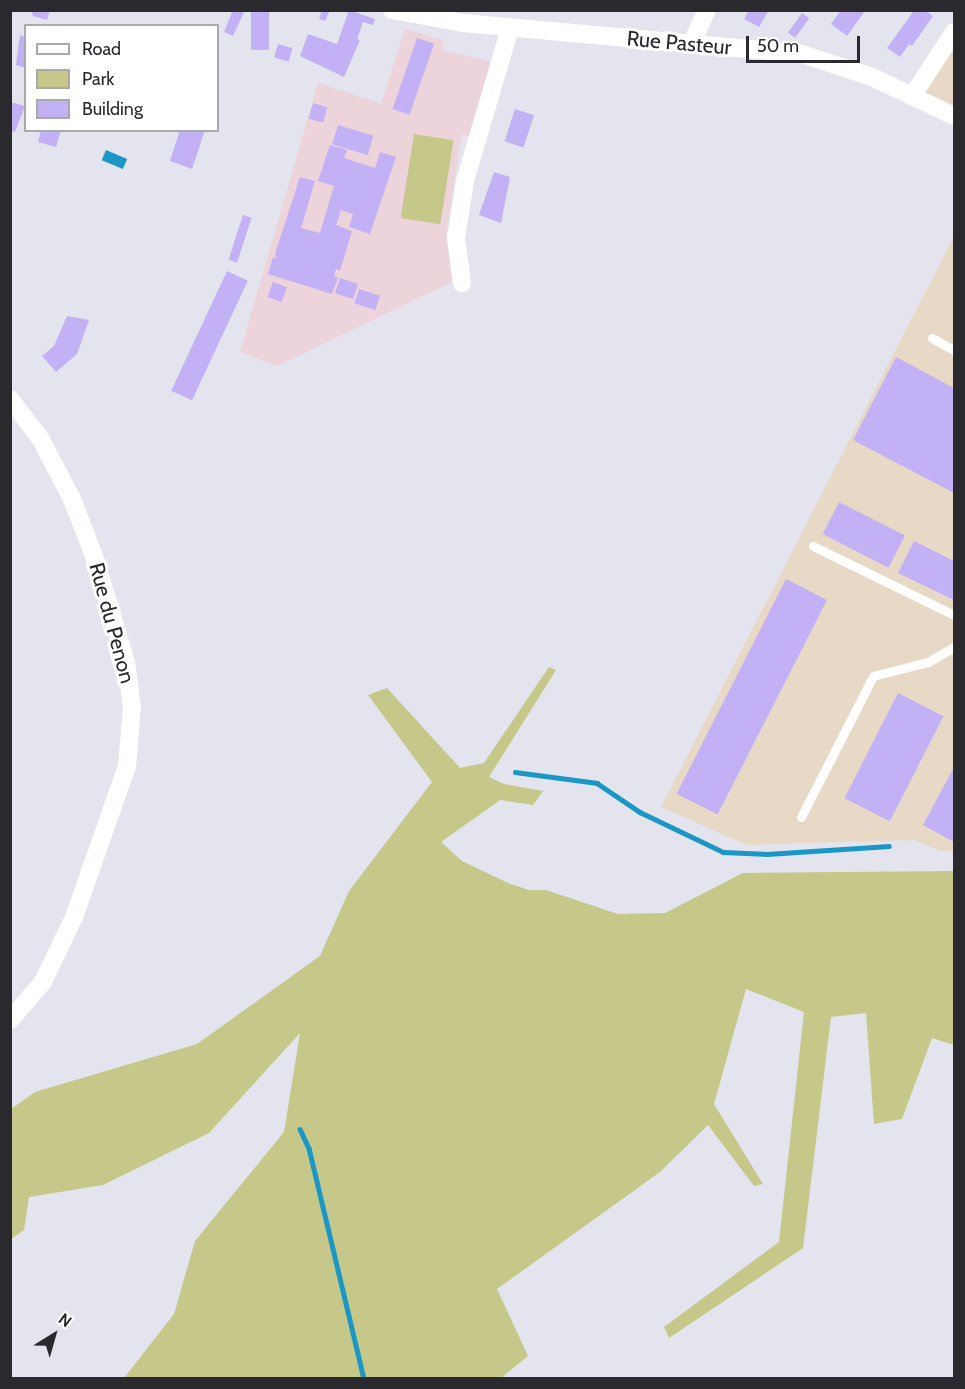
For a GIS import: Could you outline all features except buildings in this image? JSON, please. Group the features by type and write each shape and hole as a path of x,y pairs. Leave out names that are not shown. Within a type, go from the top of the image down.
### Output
{"street":[{"name":"Rue Pasteur","path":"392,10 465,17 510,28 802,54 913,95 954,116"},
{"path":"692,43 707,10"},
{"path":"462,284 456,238 465,181 510,28"},
{"path":"913,95 954,32"},
{"name":"Rue du Penon","path":"10,399 40,438 79,518 126,662 132,707 128,766 74,917 43,982 10,1020"}],"lane":[{"path":"932,338 954,350"},
{"path":"813,546 954,615"},
{"path":"801,817 873,676 928,662 954,647"}],"shaded area":[{"path":"405,29 443,40 442,50 493,62 473,137 462,134 446,235 452,282 277,366 240,352 318,83 381,104"},
{"path":"954,40 954,118 920,90"},
{"path":"954,236 954,851 942,851 913,840 747,845 661,807"}],"green space":[{"path":"414,134 454,140 440,224 401,218"},
{"path":"549,667 556,670 489,777 504,784 543,791 533,805 500,800 441,842 462,861 508,883 529,890 546,890 618,914 665,913 743,873 954,871 954,1045 932,1038 902,1119 874,1124 866,1013 831,1017 803,1248 669,1338 664,1327 779,1242 804,1012 746,989 714,1104 763,1184 754,1186 708,1125 660,1172 497,1289 528,1356 501,1378 124,1378 174,1314 195,1241 284,1132 300,1033 209,1133 103,1185 29,1197 24,1230 11,1239 11,1109 35,1092 197,1044 320,956 349,891 432,782 368,695 387,688 460,768 484,763"}],"water":[{"path":"106,150 127,159 123,169 102,160"}],"waterway":[{"path":"515,772 597,783 640,812 723,852 767,854 889,846"},
{"path":"300,1129 309,1148 364,1378"}]}
